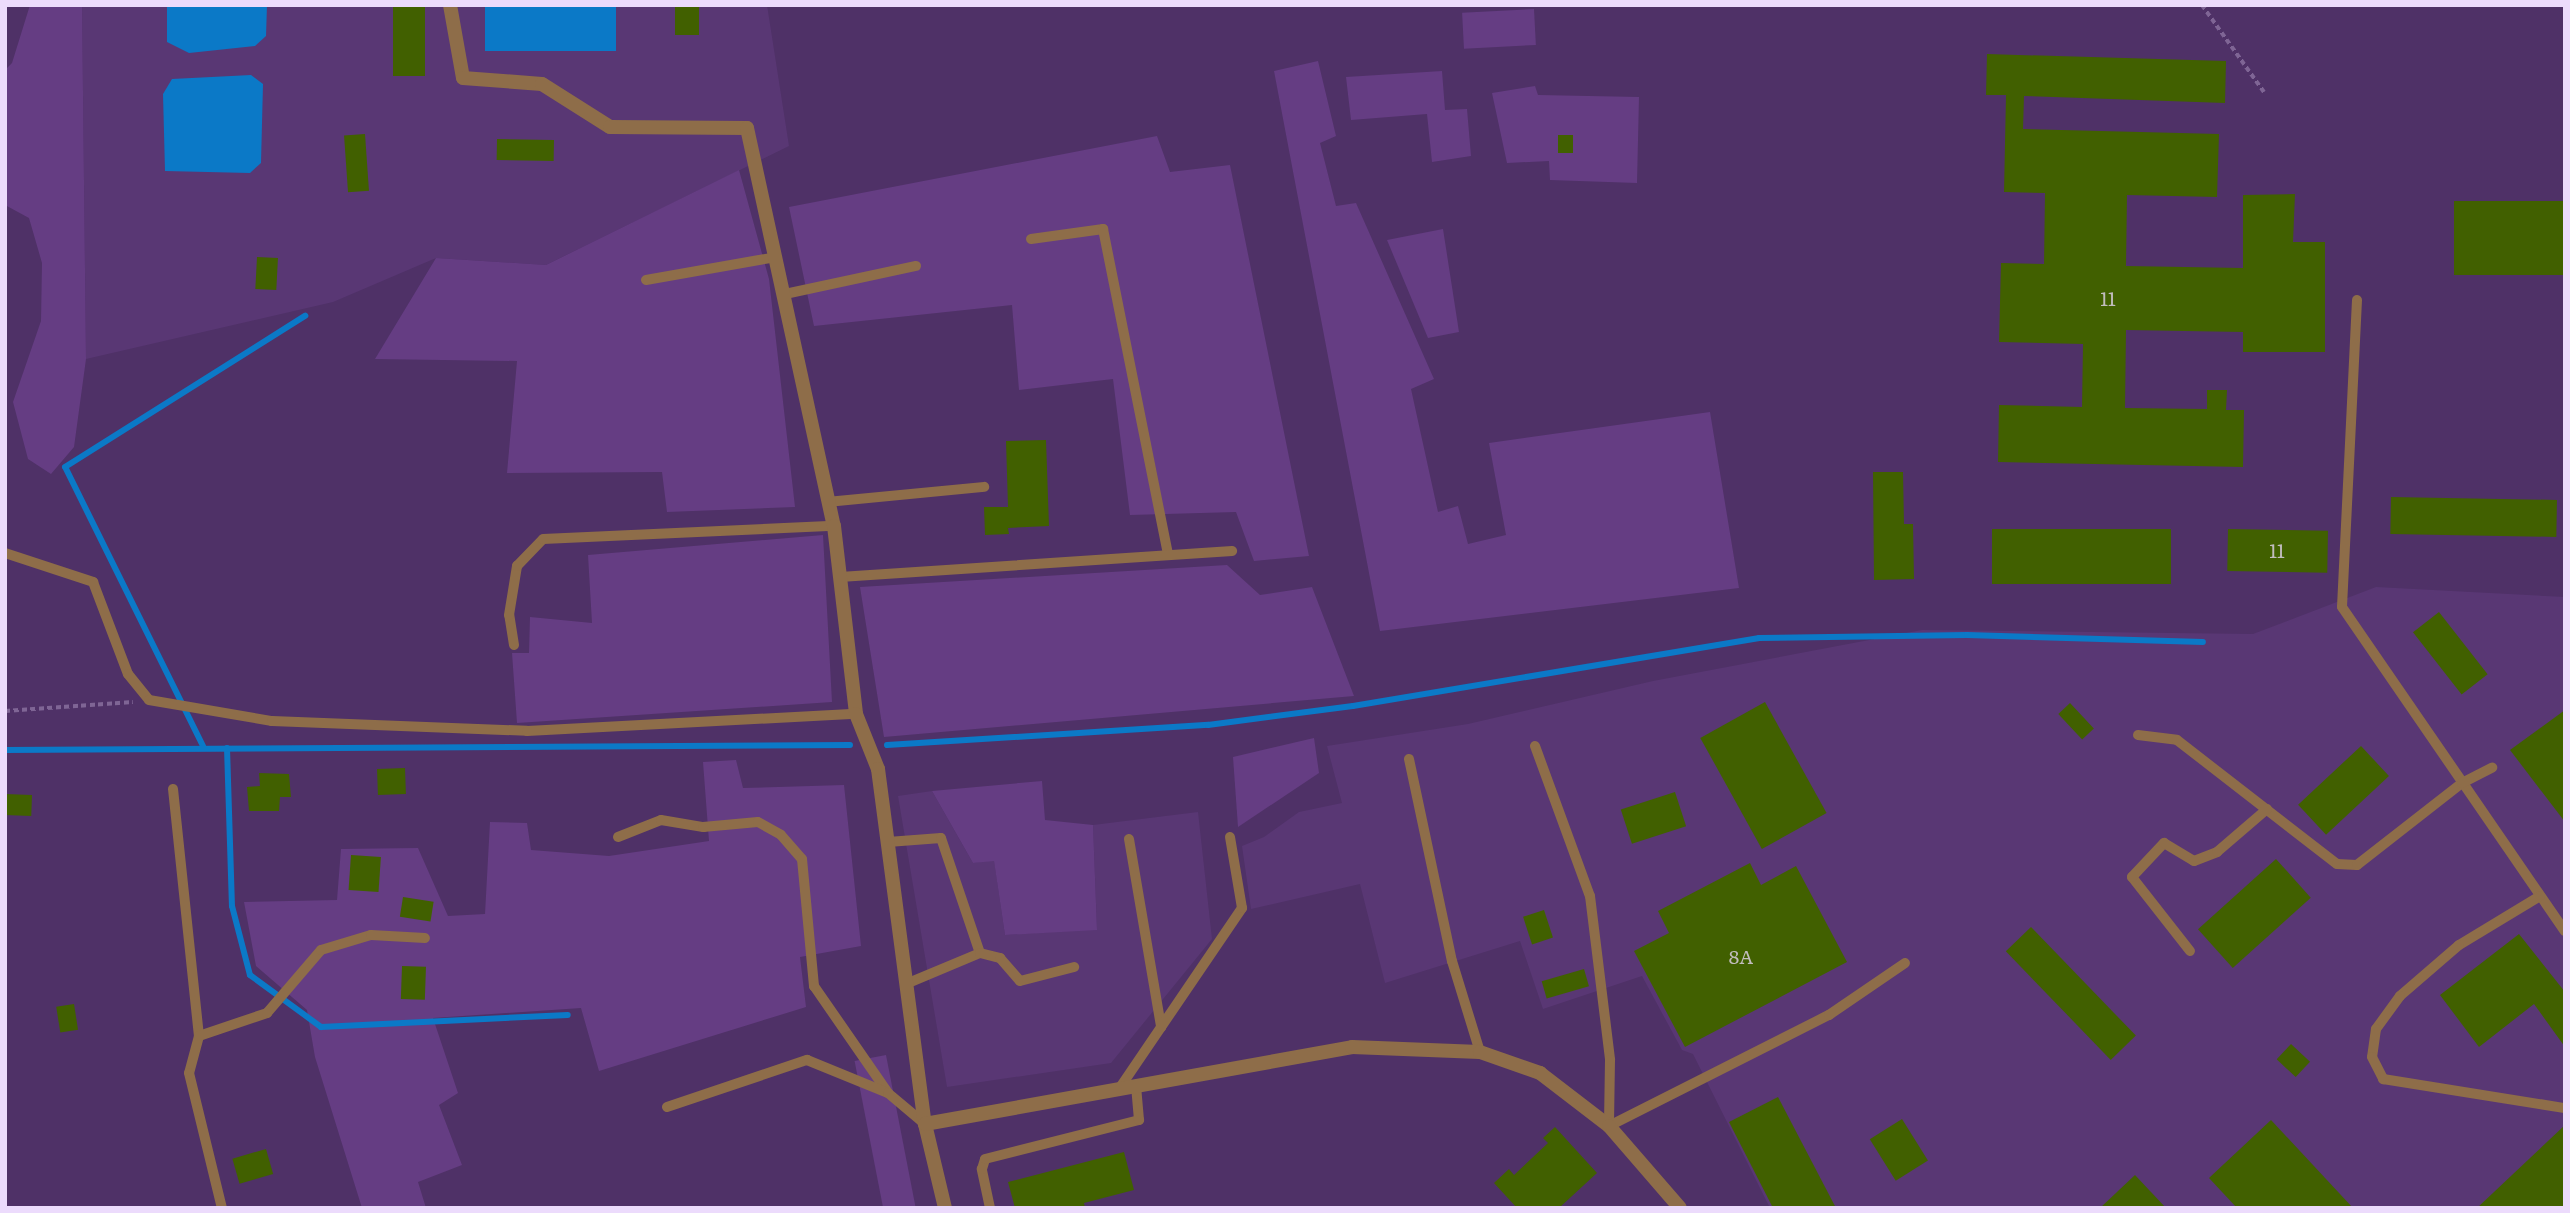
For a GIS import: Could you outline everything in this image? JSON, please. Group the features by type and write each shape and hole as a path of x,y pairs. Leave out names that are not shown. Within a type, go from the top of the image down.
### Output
{"street":[{"path":"450,5 463,78 542,84 610,127 747,128 834,526 856,714 878,769 925,1124 945,1208"},
{"path":"925,1124 1352,1047 1480,1052 1540,1073 1609,1126 1680,1208"}],"lane":[{"path":"1031,239 1103,229 1168,555"},
{"path":"646,280 776,257"},
{"path":"785,294 916,266"},
{"path":"2357,300 2342,607 2565,931"},
{"path":"827,502 984,487"},
{"path":"514,645 509,615 517,566 543,539 834,526"},
{"path":"840,577 1232,551"},
{"path":"5,554 93,582 128,674 149,701 272,721 527,731 856,714"},
{"path":"2138,735 2177,740 2337,864 2357,865 2462,783 2492,768"},
{"path":"1535,746 1590,896 1610,1060 1609,1126 1829,1015 1905,963"},
{"path":"1409,759 1452,961 1480,1052"},
{"path":"173,789 198,1036 189,1073 222,1208"},
{"path":"2190,951 2132,877 2164,843 2194,861 2217,852 2267,809"},
{"path":"618,837 661,820 703,827 758,822 781,835 802,859 814,986 888,1093 925,1124"},
{"path":"1119,1089 1242,908 1230,837"},
{"path":"888,842 941,838 980,953"},
{"path":"1129,839 1161,1027"},
{"path":"2540,896 2459,945 2400,996 2376,1029 2372,1057 2383,1079 2565,1108"},
{"path":"198,1036 267,1013 321,950 371,935 425,938"},
{"path":"906,984 980,953 1000,958 1020,981 1074,967"},
{"path":"667,1107 807,1060 888,1093"},
{"path":"990,1208 982,1169 985,1159 1139,1120 1136,1086"}],"path":[{"path":"2202,5 2264,92"},
{"path":"5,711 149,701"}],"shaded area":[{"path":"30,5 82,5 86,359 74,447 51,474 28,459 13,402 41,321 42,263 29,218 5,205 5,70 12,63"},
{"path":"82,5 767,5 789,146 546,265 436,258 333,302 86,359"},
{"path":"1534,9 1536,45 1464,49 1462,13"},
{"path":"1318,61 1336,136 1320,143 1336,206 1356,203 1434,379 1411,389 1438,512 1458,506 1468,544 1506,535 1489,443 1710,412 1739,588 1380,631 1274,71"},
{"path":"1442,71 1445,110 1467,109 1471,156 1432,162 1427,114 1351,120 1346,77"},
{"path":"1535,86 1538,95 1639,97 1637,183 1550,180 1549,161 1507,163 1492,93"},
{"path":"1157,136 1170,172 1230,165 1309,556 1254,561 1236,512 1130,515 1113,379 1019,390 1012,305 814,326 789,207"},
{"path":"739,170 769,279 795,507 667,512 662,472 507,473 517,361 375,359 436,258 546,265"},
{"path":"1443,229 1459,332 1428,338 1387,240"},
{"path":"823,535 832,702 517,723 512,653 529,653 530,617 592,623 588,555"},
{"path":"1227,565 1260,595 1312,587 1354,696 884,737 860,587"},
{"path":"2376,587 2565,597 2565,1208 1770,1208 1693,1054 1682,1050 1642,976 1543,1009 1520,941 1385,983 1360,884 1251,909 1242,846 1264,837 1299,812 1342,803 1327,746 1468,724 1653,681 1922,630 2253,634"},
{"path":"1314,738 1319,773 1238,827 1233,757"},
{"path":"736,760 743,788 844,785 861,946 800,957 806,1007 599,1071 581,1008 433,1018 458,1093 439,1105 462,1165 418,1182 426,1208 362,1208 315,1057 307,1010 256,966 244,902 337,900 341,849 418,848 448,916 485,914 490,822 527,823 531,850 609,856 709,841 703,762"},
{"path":"1042,781 1045,820 1093,825 1097,930 1005,935 994,861 973,863 932,791"},
{"path":"932,791 973,863 994,860 1005,935 1097,929 1093,825 1198,812 1212,939 1111,1063 947,1087 898,796"},
{"path":"886,1055 916,1208 883,1208 855,1061"}],"water":[{"path":"167,5 267,5 266,36 255,46 189,53 167,42"},
{"path":"485,5 616,5 616,51 485,51"},
{"path":"251,75 263,84 261,163 250,173 165,171 163,94 172,79"}],"building":[{"path":"393,5 425,5 425,76 393,76"},
{"path":"675,5 699,5 699,35 675,35"},
{"path":"1987,54 2226,61 2225,103 2024,96 2023,129 2219,134 2217,197 2127,195 2126,266 2243,268 2243,195 2295,194 2293,242 2325,242 2325,352 2243,352 2243,332 2126,330 2125,408 2207,409 2207,390 2227,390 2226,410 2244,410 2243,467 1998,462 1999,405 2082,407 2083,344 1999,342 2001,263 2044,264 2045,193 2004,192 2006,95 1986,95"},
{"path":"365,134 369,191 348,192 344,135"},
{"path":"1558,135 1573,135 1573,153 1558,153"},
{"path":"497,139 554,140 554,161 497,160"},
{"path":"2454,201 2565,201 2565,275 2454,275"},
{"path":"257,257 278,258 276,290 255,289"},
{"path":"1046,440 1049,526 1008,528 1009,534 985,535 984,507 1008,507 1006,441"},
{"path":"1873,472 1903,472 1904,524 1913,524 1914,579 1874,580"},
{"path":"2391,497 2557,500 2556,537 2390,534"},
{"path":"1992,529 2171,529 2171,584 1992,584"},
{"path":"2228,529 2328,531 2327,573 2227,571"},
{"path":"2439,612 2488,674 2462,695 2413,632"},
{"path":"1765,702 1827,813 1762,849 1700,738"},
{"path":"2070,703 2094,729 2082,740 2058,714"},
{"path":"2565,710 2565,822 2510,750"},
{"path":"2361,746 2389,776 2326,835 2298,805"},
{"path":"405,768 406,794 378,795 377,769"},
{"path":"259,773 289,774 291,797 280,797 279,811 249,811 247,787 260,786"},
{"path":"1675,792 1686,826 1632,844 1621,810"},
{"path":"5,794 32,795 31,816 5,815"},
{"path":"351,855 381,857 378,892 349,890"},
{"path":"2276,859 2311,898 2233,968 2198,929"},
{"path":"1750,863 1761,885 1796,866 1847,962 1685,1047 1634,951 1669,933 1658,911"},
{"path":"403,897 434,902 430,922 400,917"},
{"path":"1544,910 1553,938 1532,944 1523,917"},
{"path":"2031,927 2136,1036 2111,1060 2006,951"},
{"path":"2519,934 2565,992 2565,1047 2534,1004 2479,1047 2440,995"},
{"path":"402,966 426,967 425,1000 401,999"},
{"path":"1584,969 1589,986 1547,998 1542,981"},
{"path":"74,1004 78,1030 60,1032 56,1007"},
{"path":"2291,1044 2310,1062 2296,1077 2277,1059"},
{"path":"1778,1097 1836,1208 1773,1208 1729,1122"},
{"path":"1902,1119 1928,1161 1896,1181 1870,1139"},
{"path":"2271,1120 2353,1208 2237,1208 2209,1178"},
{"path":"2565,1125 2565,1208 2477,1208"},
{"path":"1555,1127 1597,1173 1559,1208 1517,1208 1494,1183 1509,1169 1514,1175 1548,1143 1543,1138"},
{"path":"266,1149 273,1174 240,1184 232,1159"},
{"path":"1124,1152 1134,1190 1084,1203 1085,1208 1015,1208 1008,1182"},
{"path":"2135,1175 2166,1208 2100,1208"}],"waterway":[{"path":"203,746 65,467 305,316"},
{"path":"887,745 1208,725 1353,706 1759,638 1967,635 2203,642"},
{"path":"5,750 850,745"},
{"path":"227,748 232,906 250,975 321,1027 568,1015"}]}
